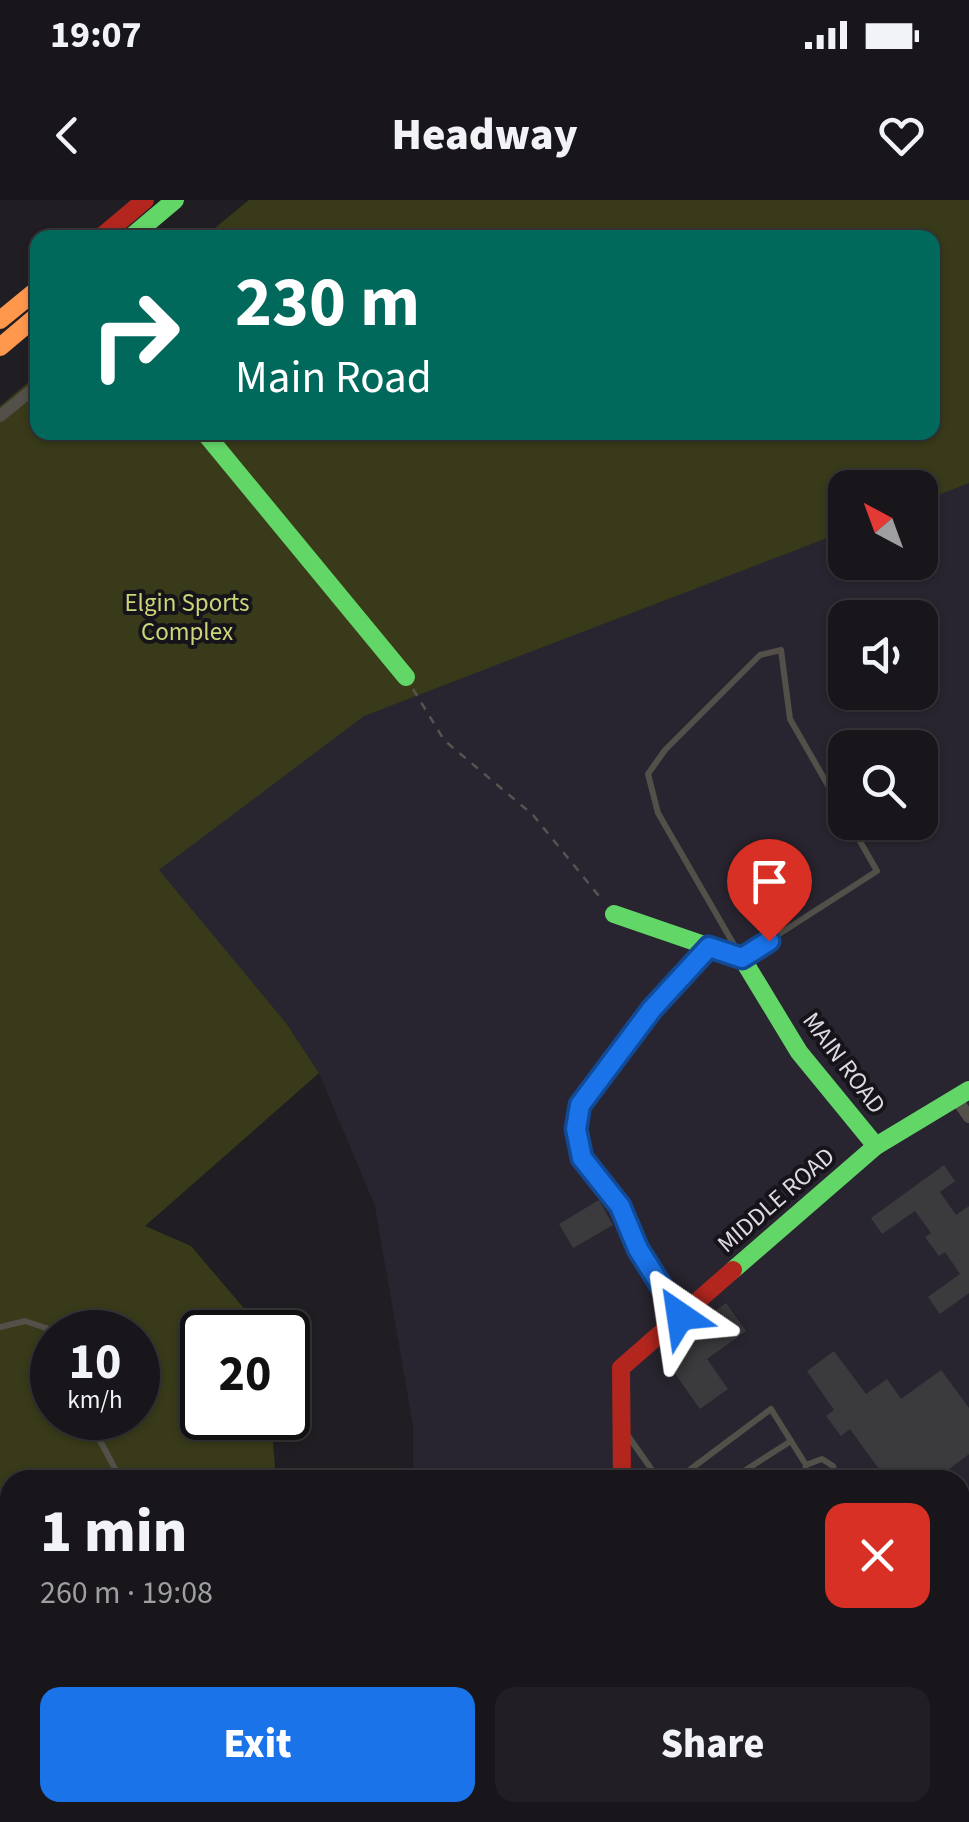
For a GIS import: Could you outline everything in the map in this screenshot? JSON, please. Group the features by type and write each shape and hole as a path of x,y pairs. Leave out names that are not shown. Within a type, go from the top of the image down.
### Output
{"main road":[{"path":"109,230 145,200"},
{"path":"139,230 175,200"},
{"path":"0,320 30,296"},
{"path":"0,346 30,322"},
{"path":"211,440 406,677"},
{"path":"614,914 742,958"},
{"name":"MAIN ROAD","path":"742,958 799,1052 876,1146"},
{"name":"MIDDLE ROAD","path":"622,1470 621,1368 876,1146 963,1095"}],"street":[{"path":"0,416 30,392"},
{"path":"963,1095 969,1117"}],"lane":[{"path":"828,785 790,719 781,650 760,655 734,678 665,750 648,774 658,812 742,958 878,871 860,840"},
{"path":"680,1316 638,1249 620,1206 582,1158 576,1129 580,1105 652,1009 709,947"},
{"path":"0,1327 30,1322"},
{"path":"689,1470 771,1409 806,1465 805,1470"},
{"path":"622,1428 652,1470"},
{"path":"100,1440 116,1470"},
{"path":"745,1470 790,1441"},
{"path":"806,1465 822,1459 834,1470"}],"path":[{"path":"406,677 444,740 533,816 614,914"}],"shaded area":[{"path":"969,473 969,1470 413,1470 413,1426 375,1206 319,1073 286,1023 158,871 406,677 828,524 828,580 938,580 938,484"}],"green space":[{"name":"Elgin Sports Complex","path":"249,200 969,200 969,483 938,495 938,470 828,470 828,538 364,716 159,870 286,1023 319,1073 145,1226 191,1246 245,1310 180,1310 180,1440 273,1440 275,1470 0,1470 0,406 30,381 30,440 940,440 940,230 213,230"}],"building":[{"path":"944,1165 955,1181 940,1192 956,1215 969,1206 969,1293 940,1314 928,1297 960,1274 945,1252 939,1256 925,1237 931,1233 915,1211 882,1234 871,1218"},
{"path":"599,1200 613,1225 573,1248 559,1224"},
{"path":"726,1303 746,1331 707,1359 728,1389 700,1409 659,1351"},
{"path":"834,1351 866,1394 887,1379 901,1399 941,1370 969,1408 969,1454 948,1470 880,1470 850,1429 841,1436 826,1416 834,1410 807,1371"}],"traffic: fast":[{"path":"139,230 175,200"},
{"path":"211,440 406,677"},
{"path":"614,914 742,958 799,1052 876,1146"},
{"path":"733,1270 876,1146 969,1090"}],"traffic: slow":[{"path":"0,320 30,296"},
{"path":"0,347 30,322"}],"traffic: jam":[{"path":"109,230 145,200"},
{"path":"622,1470 621,1368 733,1270"}],"route":[{"path":"680,1316 638,1249 620,1206 582,1158 576,1129 580,1105 652,1009 709,947 742,958 769,941"}]}
